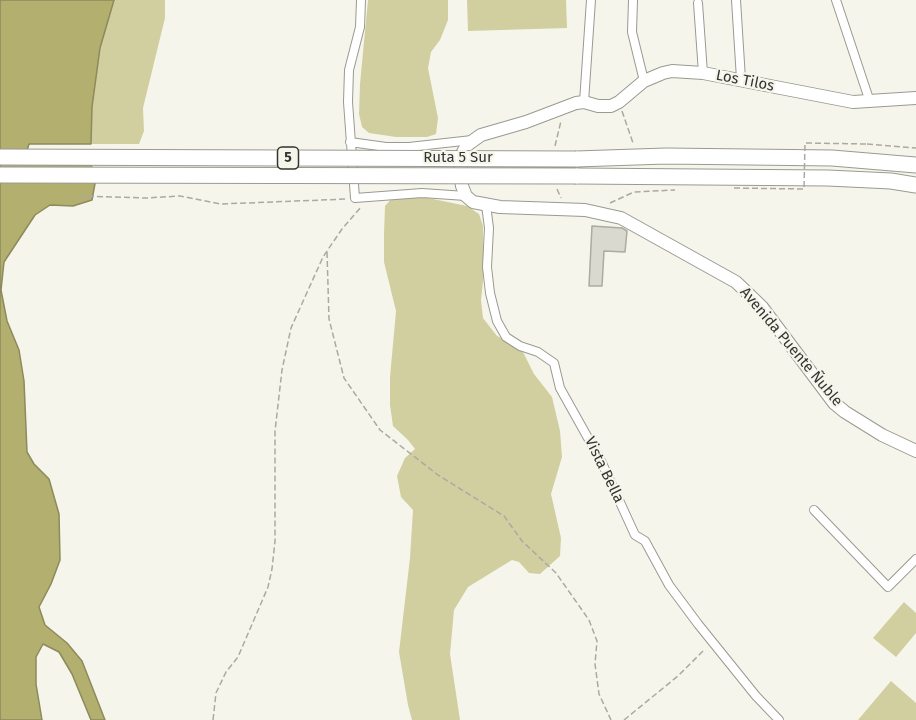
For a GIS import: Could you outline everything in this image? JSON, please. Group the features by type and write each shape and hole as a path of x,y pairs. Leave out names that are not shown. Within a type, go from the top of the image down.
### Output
{"highway":[{"name":"Ruta 5 Sur","path":"0,157 576,159 635,156 832,158 916,165"},
{"name":"Ruta 5 Sur","path":"0,175 828,178 916,185"}],"street":[{"path":"361,0 360,27 349,70 348,102 355,198 422,193 466,196"},
{"path":"584,102 591,0"},
{"path":"633,0 632,32 644,81"},
{"path":"736,0 741,80"},
{"path":"836,0 870,102"},
{"path":"698,3 703,73"},
{"name":"Los Tilos","path":"619,102 644,81 672,71 703,73 837,100 870,102 916,98"},
{"path":"486,205 473,202 466,196 462,186 460,166 462,154 473,140 481,135 526,122 566,106 584,102 605,106 619,102"},
{"path":"350,142 386,147 409,147 473,140"},
{"name":"Avenida Puente Ñuble","path":"486,205 600,212 637,225 736,282 762,307 834,403 882,435 916,451"},
{"name":"Vista Bella","path":"486,205 489,228 487,267 490,293 497,321 506,337 520,346 538,352 554,363 560,388 602,463 635,535 645,541 669,585 712,642 756,696 779,720"},
{"path":"814,510 888,587 916,559"}],"path":[{"path":"619,102 634,146 635,156"},
{"path":"734,188 804,189 805,143 916,148"},
{"path":"600,212 613,201 634,192 676,190"},
{"path":"79,196 146,198 180,196 202,202 236,204 355,198 362,206 327,251 291,328 282,370 275,431 275,541 268,587 238,657 226,672 216,693 213,720"},
{"path":"327,251 329,319 344,378 380,430 438,476 504,516 522,541 556,573 589,620 597,641 595,664 599,694 611,720"},
{"path":"624,720 678,676 712,642"}],"shaded area":[{"path":"0,0 114,0 100,48 92,107 91,144 29,144 23,164 91,165 96,178 92,200 73,206 50,205 35,215 4,262 1,290 7,321 19,350 24,381 27,452 34,464 49,479 59,514 60,560 39,607 45,625 67,643 82,661 105,720 91,720 72,674 59,652 43,644 36,657 36,684 42,720 0,720"},
{"path":"114,0 165,0 165,18 143,108 144,131 139,144 91,144 92,107 100,48"},
{"path":"368,0 448,0 448,20 440,40 431,52 428,68 438,118 436,134 427,137 396,137 369,133 362,127 359,114 360,84"},
{"path":"467,0 566,0 567,28 468,31"},
{"path":"393,197 428,198 467,206 479,214 483,226 481,300 483,318 497,336 520,346 534,374 552,397 560,431 562,457 551,494 561,538 560,556 540,574 529,573 519,562 512,560 468,587 454,610 450,654 460,720 412,720 399,652 413,510 401,497 397,476 405,458 415,449 393,426 390,405 396,311 384,262 384,234 385,206"},
{"path":"904,602 916,613 916,633 896,657 873,638"},
{"path":"891,681 916,703 916,720 858,720"}],"building":[{"path":"592,226 622,228 627,231 625,252 604,251 602,286 589,286"}]}
